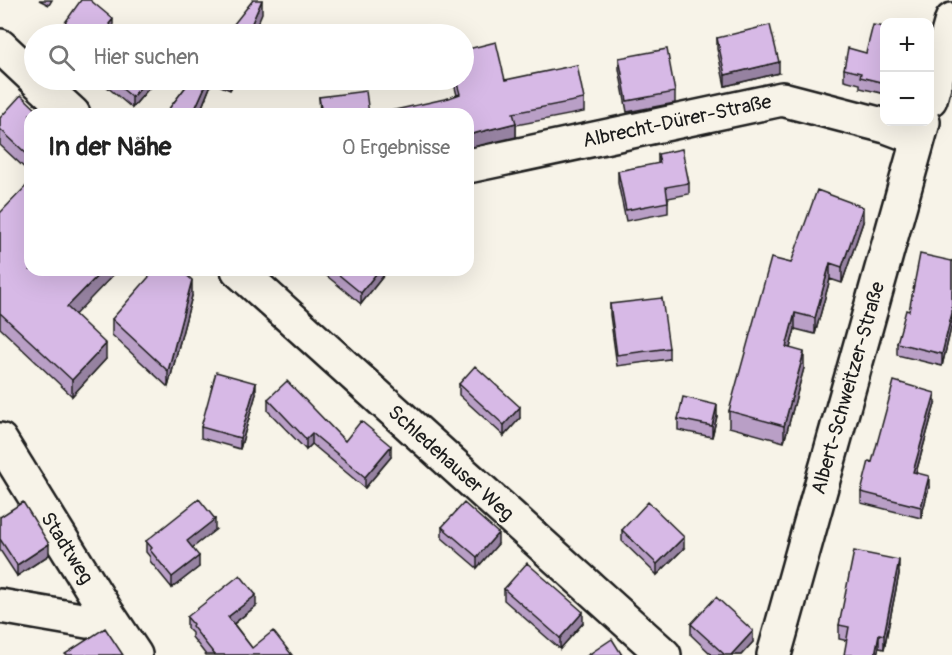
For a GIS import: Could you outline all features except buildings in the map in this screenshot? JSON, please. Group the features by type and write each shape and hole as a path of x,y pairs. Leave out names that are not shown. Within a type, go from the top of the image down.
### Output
{"street":[{"path":"934,85 952,20"},
{"path":"0,46 24,69"},
{"path":"47,90 66,108"},
{"name":"Albrecht-Dürer-Straße","path":"474,165 782,99 886,126 920,130"},
{"name":"Albert-Schweitzer-Straße","path":"774,655 920,130"},
{"name":"Schledehauser Weg","path":"253,276 664,655"},
{"name":"Stadtweg","path":"0,440 135,655"},
{"path":"0,606 87,621 107,613"}]}
